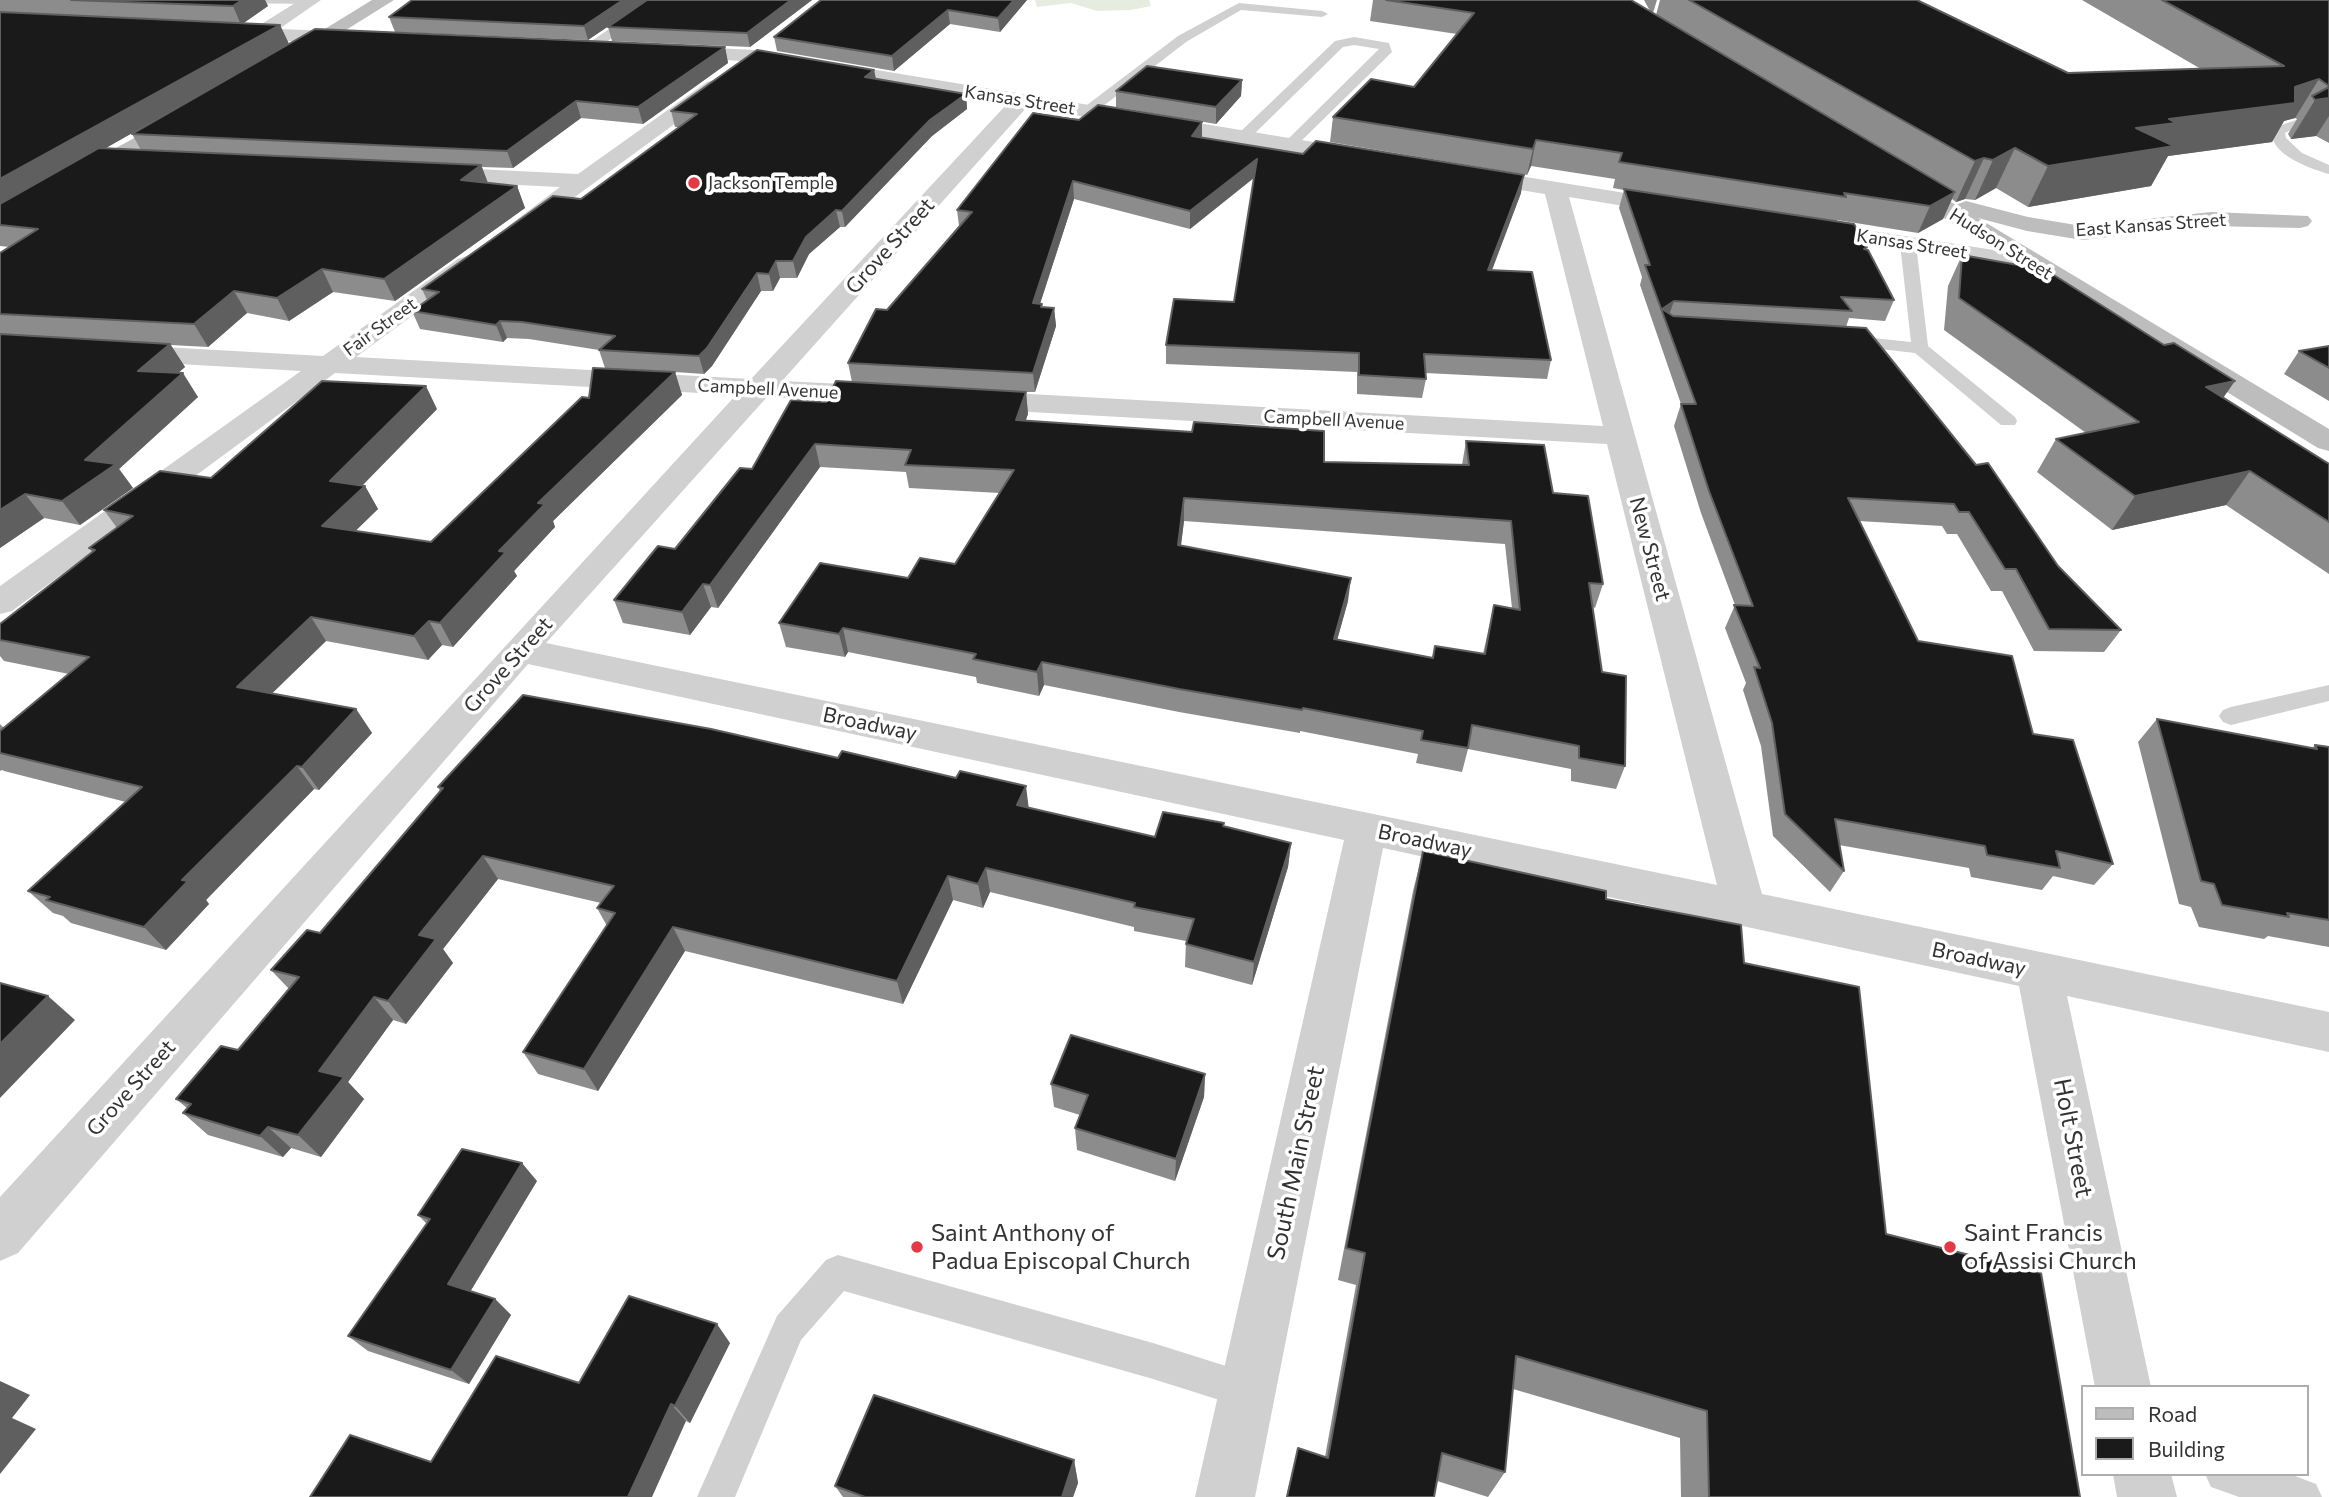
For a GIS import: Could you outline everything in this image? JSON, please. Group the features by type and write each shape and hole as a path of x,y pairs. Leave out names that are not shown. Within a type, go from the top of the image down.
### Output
{"main road":[{"path":"277,64 385,0"},
{"path":"0,221 206,105"},
{"name":"Hudson Street","path":"1887,173 2329,442"},
{"name":"East Kansas Street","path":"1923,195 2027,224 2082,233 2211,219 2310,219 2032,262"}],"street":[{"path":"259,34 311,1"},
{"path":"218,32 381,39"},
{"path":"561,47 630,50"},
{"name":"Kansas Street","path":"658,52 765,48 1022,100 1382,160"},
{"name":"Fair Street","path":"0,603 765,48"},
{"name":"Grove Street","path":"0,1235 520,650 1022,100"},
{"path":"110,159 152,161"},
{"path":"1448,171 1693,210"},
{"path":"416,173 583,181"},
{"name":"New Street","path":"1555,189 1744,908"},
{"name":"Kansas Street","path":"1789,225 2032,262"},
{"name":"Campbell Avenue","path":"96,351 912,397"},
{"name":"Campbell Avenue","path":"954,399 1620,436"},
{"name":"Broadway","path":"520,650 2329,1032"},
{"name":"South Main Street","path":"1225,1497 1367,828"},
{"name":"Holt Street","path":"2039,972 2123,1385"},
{"path":"2142,1476 2147,1497"}],"lane":[{"path":"216,0 311,1"},
{"path":"588,48 660,0"},
{"path":"1087,111 1182,40 1239,6 1279,8 1322,15"},
{"path":"1243,137 1339,44 1354,41 1385,46 1386,52 1289,145"},
{"path":"2296,124 2278,131 2281,142 2297,155 2329,170"},
{"path":"1908,244 1920,348"},
{"path":"1829,338 1920,348 2008,421"},
{"path":"2231,716 2329,694"},
{"path":"716,1497 789,1328 838,1272 1153,1361 1248,1391"},
{"path":"2231,1476 2303,1497"}],"path":[{"path":"2090,73 2127,73"}],"shaded area":[{"path":"1035,0 1149,0 1151,6 1131,10 1097,11 1071,3 1037,7"}],"building":[{"path":"71,0 242,0 233,6"},
{"path":"412,0 623,0 584,26 389,17"},
{"path":"647,0 791,0 747,33 608,27"},
{"path":"821,0 1014,0 998,18 948,10 892,56 774,37"},
{"path":"1386,0 1631,0 1955,192 1930,206 1844,193 1846,197 1619,162 1622,153 1536,140 1533,149 1333,117 1371,79 1414,87 1474,13"},
{"path":"1689,0 1917,0 2068,73 2284,66 2162,0 2329,0 2329,86 2319,79 2295,87 2295,103 2169,119 2176,123 2136,128 2174,146 2048,166 2015,148 1993,160 1984,158 1975,161"},
{"path":"0,12 280,25 0,179"},
{"path":"315,29 725,47 638,107 576,101 507,151 132,134"},
{"path":"757,50 874,70 865,77 966,94 930,120 842,211 836,210 806,237 793,261 776,261 769,274 757,273 699,356 599,350 615,336 522,322 500,321 496,325 412,311 439,292 422,289 553,196 581,199 697,114 671,111"},
{"path":"1147,66 1242,80 1216,107 1116,91"},
{"path":"2329,87 2329,98 2315,100 2312,96"},
{"path":"1098,105 1202,122 1192,136 1303,154 1316,141 1524,175 1488,270 1532,272 1551,360 1424,354 1426,379 1359,375 1359,353 1166,345 1174,299 1234,302 1257,159 1190,211 1073,181 1033,303 1054,308 1033,373 848,363 876,309 887,310 972,212 957,210 1033,113 1079,120"},
{"path":"99,148 481,165 461,180 517,186 384,279 322,269 277,298 234,291 194,324 0,314 0,253 38,229 0,225 0,204"},
{"path":"1624,189 1854,224 1867,247 1864,249 1868,250 1894,300 1841,297 1852,311 1674,301 1662,309 1673,316 1866,328 1976,465 1988,463 2058,566 2121,630 2049,629 2016,569 2005,569 1969,512 1959,512 1954,504 1848,498 1918,641 2012,656 2033,734 2073,740 2113,864 2056,851 2060,868 1987,855 1985,846 1835,819 1844,871 1785,814 1772,723 1754,667 1760,668 1734,605 1753,606 1709,491 1681,404 1696,404 1645,265 1650,265"},
{"path":"1962,255 2046,270 2164,345 2174,343 2235,381 2206,387 2329,464 2329,522 2250,471 2135,496 2056,439 2139,422 1959,298"},
{"path":"0,334 170,344 138,371 183,373 85,460 116,464 62,501 25,494 0,510"},
{"path":"2329,346 2329,368 2299,351"},
{"path":"593,368 675,372 538,503 545,504 499,551 506,552 440,623 429,621 414,636 311,617 237,687 356,709 302,767 297,766 182,880 188,881 144,927 46,900 50,897 28,891 142,787 0,753 0,731 89,657 0,640 0,624 95,550 89,548 133,516 104,510 160,471 211,478 322,381 426,386 330,481 365,486 322,526 431,542 582,397 589,398"},
{"path":"836,381 1026,392 1016,420 1192,432 1194,422 1324,431 1324,462 1469,465 1466,441 1544,445 1553,493 1588,496 1603,584 1589,583 1602,672 1626,676 1625,766 1579,758 1579,746 1472,725 1468,748 1421,740 1423,731 1303,708 1302,710 1179,689 1042,662 1037,672 973,659 976,654 843,628 839,634 779,623 820,563 908,578 920,558 955,564 1014,470 905,465 911,450 815,444 710,585 703,584 682,612 614,600 658,546 675,549 740,468 752,469 791,400 826,402","holes":["1184,498 1511,521 1520,610 1494,605 1485,654 1435,646 1433,658 1334,639 1351,578 1178,545"]},
{"path":"523,695 711,729 838,758 842,751 956,778 960,771 1026,786 1017,805 1155,837 1163,812 1224,823 1223,826 1291,843 1254,962 1186,944 1194,919 1134,907 1135,903 986,868 978,884 948,876 897,981 673,927 584,1069 523,1052 615,913 597,908 614,886 483,856 419,935 436,939 388,1001 374,997 319,1071 344,1077 298,1135 268,1127 260,1136 183,1113 191,1104 176,1099 221,1046 238,1050 299,977 271,970 307,930 320,933 443,788 438,787"},
{"path":"2157,719 2317,749 2315,745 2329,747 2329,920 2287,913 2289,917 2222,905 2214,884 2201,881"},
{"path":"1423,851 1606,891 1606,899 1741,925 1744,963 1859,987 1886,1234 2041,1273 2080,1497 1709,1497 1707,1411 1516,1356 1505,1472 1442,1453 1434,1497 1287,1497 1298,1448 1328,1458 1365,1253 1346,1248"},
{"path":"0,983 48,996 0,1044"},
{"path":"1071,1035 1205,1074 1176,1159 1075,1128 1088,1095 1051,1084"},
{"path":"462,1149 522,1163 448,1284 495,1299 451,1370 348,1336 430,1219 418,1215"},
{"path":"629,1296 717,1324 675,1406 671,1404 628,1497 310,1497 350,1435 431,1462 496,1356 579,1383"},
{"path":"874,1395 1074,1460 1062,1497 865,1497 835,1486"}],"place":[{"name":"Jackson Temple","path":"694,183"},
{"name":"Saint Anthony of Padua Episcopal Church","path":"917,1247"},
{"name":"Saint Francis of Assisi Church","path":"1950,1247"}]}
